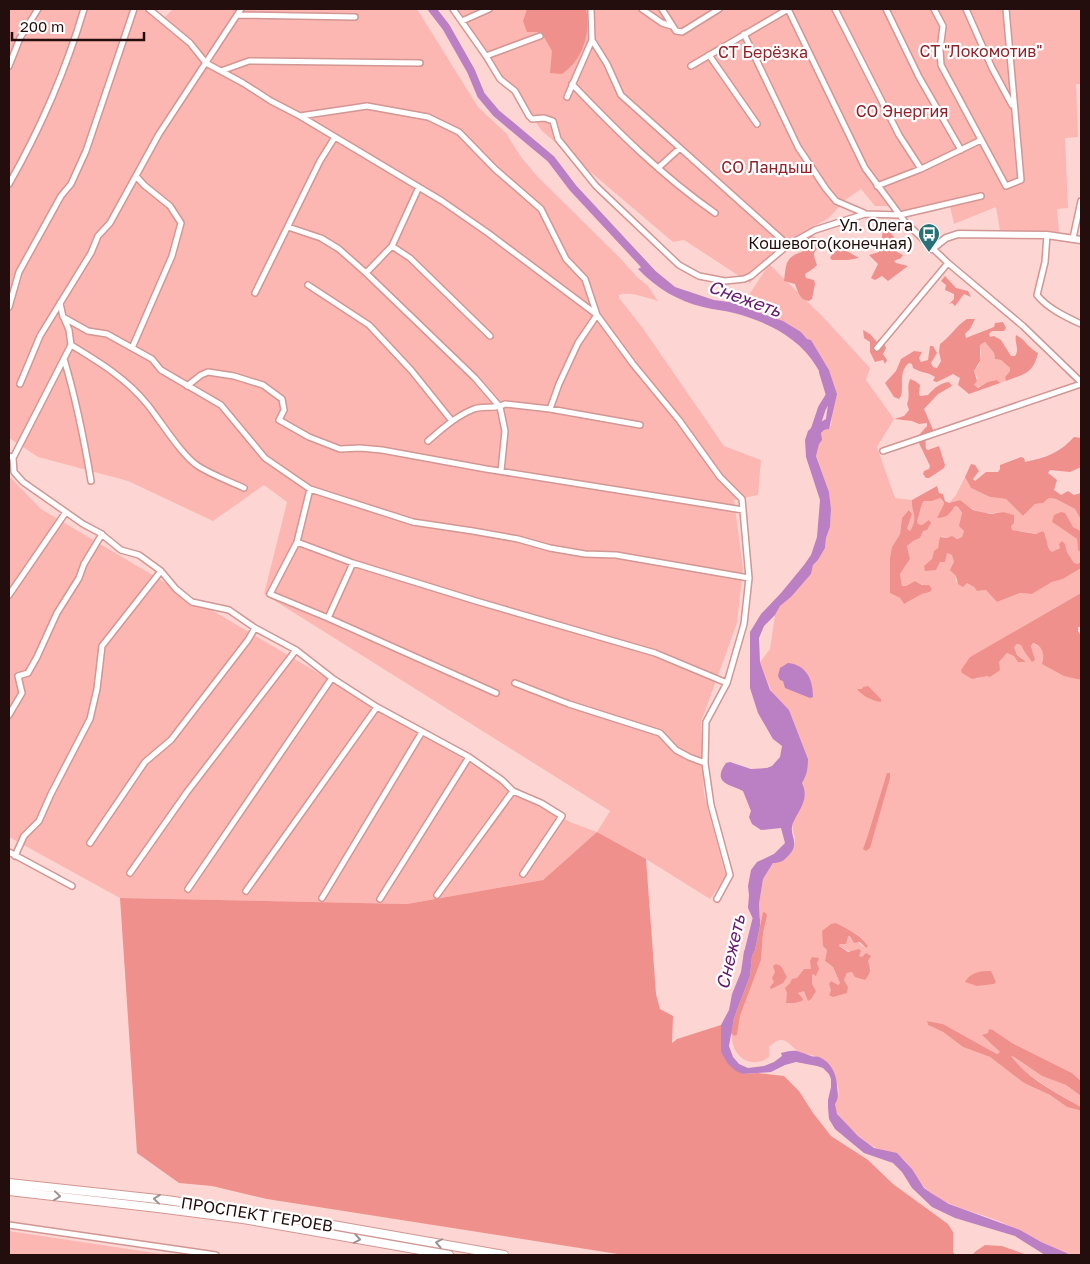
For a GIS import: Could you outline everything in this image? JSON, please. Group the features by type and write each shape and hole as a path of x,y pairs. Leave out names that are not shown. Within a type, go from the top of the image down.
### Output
{"main road":[{"name":"ПРОСПЕКТ ГЕРОЕВ","path":"9,1183 167,1200 327,1224 504,1255"},
{"name":"ПРОСПЕКТ ГЕРОЕВ","path":"9,1192 243,1219 449,1255"}],"street":[{"path":"9,66 20,38 38,9"},
{"path":"9,184 56,91 84,9"},
{"path":"9,307 19,272 60,196 71,184 86,151 134,9"},
{"path":"149,9 190,43 206,63 243,82 271,101 300,116 419,187 488,233 597,315 633,364 679,420 720,477 742,499 749,578 744,624 727,683 706,722 705,763 711,805 730,875 717,899"},
{"path":"20,384 40,336 91,253 98,236 110,223 159,134 241,9"},
{"path":"453,9 500,79 515,91 529,116 532,119 544,118 552,121 558,139 596,186 680,265 698,276 725,281 744,279 788,245 815,230 865,214 900,215 981,196"},
{"path":"462,21 489,9"},
{"path":"567,98 592,40 591,9"},
{"path":"642,9 672,26"},
{"path":"662,9 676,31 682,32 709,11 719,9"},
{"path":"691,66 788,9 865,168 877,186 900,215 932,249 1023,326 1081,383 883,451"},
{"path":"835,9 899,135 921,169"},
{"path":"886,9 919,77 961,150"},
{"path":"934,9 943,26 940,50 941,65 1006,186 1021,180 1006,9"},
{"path":"966,9 996,75 1014,107"},
{"path":"237,15 355,17"},
{"path":"744,34 798,147 826,189 836,201 865,214"},
{"path":"486,56 540,36"},
{"path":"592,40 607,64 621,95 788,245"},
{"path":"709,55 757,124"},
{"path":"221,71 249,61 420,63"},
{"path":"572,84 618,132 658,168 716,213"},
{"path":"300,116 367,106 428,117 459,132 495,169 541,209 566,259 585,279 597,315"},
{"path":"255,293 320,161 335,137"},
{"path":"877,186 921,169 981,140"},
{"path":"658,168 680,148"},
{"path":"132,348 172,256 181,223 170,206 136,176"},
{"path":"366,273 392,246 419,187"},
{"path":"1073,238 1081,201"},
{"path":"288,227 320,238 333,246 366,273 475,378 500,407 505,431 501,471"},
{"path":"932,249 946,238 958,234 1047,235 1081,240"},
{"path":"1047,235 1045,262 1037,294 1041,300 1081,324"},
{"path":"392,246 410,258 490,336"},
{"path":"876,348 948,263"},
{"path":"308,285 369,325 406,364 452,421"},
{"path":"60,303 69,330 71,345 11,457 14,472 23,482 102,534 121,550 139,555 161,571 176,589 192,602 229,610 255,628 296,650 332,678 377,707 469,757 502,780 514,791 541,802 562,816 523,874"},
{"path":"550,410 558,384 578,343 597,315"},
{"path":"64,317 88,331 106,334 152,359 160,370 221,405 265,458 310,489 413,522 491,534 550,548 586,554 625,557 749,578"},
{"path":"71,345 112,370 130,386 146,402 189,458 198,466 244,488"},
{"path":"64,359 84,436 91,481"},
{"path":"187,386 208,372 234,376 263,385 282,399 284,410 279,420 309,437 340,449 382,450 744,510"},
{"path":"428,441 452,421 475,408 500,407 505,404 640,425"},
{"path":"310,489 297,542 270,594 496,693"},
{"path":"9,595 66,512"},
{"path":"9,715 22,693 18,676 28,672 38,657 57,613 102,534"},
{"path":"297,542 353,563 656,653 727,683"},
{"path":"328,618 353,563"},
{"path":"15,856 24,836 39,821 90,719 97,690 102,646 161,571"},
{"path":"90,843 145,762 171,740 243,647 255,628"},
{"path":"130,873 187,792 296,650"},
{"path":"188,890 332,678"},
{"path":"515,683 569,704 660,733 676,750 705,763"},
{"path":"246,891 377,707"},
{"path":"322,898 422,732"},
{"path":"380,899 469,757"},
{"path":"437,895 514,791"},
{"path":"9,852 72,886"},
{"path":"9,1224 216,1255"}],"green space":[{"path":"9,9 153,9 165,17 173,9 417,9 478,107 506,133 521,157 537,176 648,286 658,301 628,294 619,295 619,298 642,327 724,446 761,460 758,495 734,500 743,568 737,623 701,722 704,794 726,877 710,899 646,859 597,832 610,811 264,594 287,502 264,485 213,521 128,481 38,457 9,438"},
{"path":"453,9 1081,9 1081,84 1076,84 1078,137 1065,138 1068,208 1057,209 1059,232 1000,231 996,207 954,224 950,206 903,212 892,202 889,206 875,206 861,189 844,201 829,218 787,241 750,283 684,240 673,242 542,131"},
{"path":"769,264 823,317 870,368 866,380 894,419 877,447 895,498 912,500 913,526 910,531 907,529 912,514 910,510 902,518 900,534 892,547 890,593 900,598 904,604 922,594 930,592 932,589 915,581 902,586 900,574 910,559 907,546 920,538 922,525 918,524 917,521 924,501 940,498 950,513 955,506 958,508 964,531 962,537 957,539 942,536 932,559 940,562 947,553 953,555 956,582 967,583 977,591 987,590 997,602 1020,593 1032,594 1081,568 1081,593 970,657 976,679 987,675 1007,653 1024,659 1017,655 1014,647 1017,644 1021,645 1024,651 1035,660 1031,646 1033,643 1042,649 1044,656 1081,680 1081,1081 1072,1073 1012,1043 993,1030 983,1035 1000,1052 997,1054 943,1024 927,1021 928,1025 943,1032 963,1047 990,1057 1024,1083 1050,1095 1067,1107 1079,1110 1081,1113 1081,1255 1071,1254 1040,1243 1001,1222 956,1206 931,1193 902,1158 870,1145 838,1115 835,1103 838,1098 838,1086 833,1074 821,1059 798,1051 784,1040 775,1042 769,1047 769,1057 757,1062 748,1061 740,1057 734,1046 731,1033 734,1036 737,1035 740,1016 761,960 763,933 767,916 763,912 760,926 759,904 763,879 773,863 784,859 793,850 795,841 793,822 804,799 805,794 802,783 808,766 808,759 789,710 772,693 760,662 770,649 775,615 780,606 791,597 811,574 813,565 825,548 830,527 831,509 829,492 816,455 821,433 831,425 837,394 829,370 811,340 782,321 749,309 743,304","holes":["836,923 865,942 868,946 865,948 848,936 839,946 868,961 871,969 847,973 844,980 848,987 829,995 831,990 840,983 833,967 825,961","812,970 811,984 787,1003 791,983"]},
{"path":"985,342 994,353 995,359 1001,360 1010,368 1010,371 1005,377 1006,381 1000,383 997,380 975,387 974,385 978,378 974,371 979,365 980,345"},
{"path":"9,476 41,509 570,822 597,832 543,880 407,904 120,898 9,837"},
{"path":"965,477 971,488 990,497 1006,499 1023,516 1035,504 1043,503 1049,498 1056,499 1075,509 1081,520 1081,531 1052,522 1077,539 1081,561 1077,564 1074,563 1067,552 1065,544 1052,553 1046,543 1046,535 1012,530 1003,512 980,512 960,500 949,503 956,495"},
{"path":"1010,1056 1042,1076 1066,1085 1081,1096 1081,1107 1034,1078"},
{"path":"9,1231 168,1255 9,1255"}],"shaded area":[{"path":"527,9 586,9 587,27 584,45 575,61 562,74 550,73 552,51 541,32 527,32 523,21"},
{"path":"881,219 898,241 895,248 897,252 903,255 894,261 908,266 888,281 882,276 875,280 871,278 878,264 869,255 879,252 883,231"},
{"path":"811,236 825,240 827,243 815,251 814,256 817,265 805,274 806,278 814,280 815,284 812,299 809,301 801,297 795,284 784,281 788,261 794,255 803,251 807,244 807,238"},
{"path":"842,243 845,250 859,258 832,260 830,258 838,244"},
{"path":"647,264 675,287 714,300 743,304 749,309 783,321 801,332 807,339 811,340 829,370 837,394 829,429 821,433 822,440 816,456 829,492 831,509 830,527 825,548 813,565 811,574 791,597 780,606 775,615 764,626 759,638 760,662 770,690 789,710 808,759 808,766 802,783 805,794 804,799 792,828 794,846 784,860 773,863 763,879 759,904 760,926 752,956 750,976 734,1018 729,1046 733,1057 739,1064 748,1068 764,1066 774,1062 782,1056 781,1053 790,1051 823,1059 830,1065 835,1076 838,1094 835,1104 837,1114 858,1136 874,1148 897,1153 912,1169 924,1188 949,1204 1020,1230 1041,1242 1071,1255 1045,1255 1015,1236 955,1218 932,1207 912,1188 902,1172 893,1163 864,1153 835,1129 829,1119 828,1108 831,1079 823,1068 796,1062 771,1072 743,1074 728,1064 721,1052 721,1025 729,1010 732,994 741,972 744,951 754,934 753,919 748,908 748,886 751,870 757,862 774,854 785,843 781,828 761,830 752,824 749,817 751,811 743,791 728,785 724,782 721,775 726,763 730,762 751,769 767,768 772,766 780,757 782,746 773,739 758,713 750,688 750,632 761,614 804,565 811,555 817,537 820,500 806,457 805,440 808,431 813,426 826,419 829,389 809,356 791,339 769,326 746,316 707,308 676,297 660,288 638,269"},
{"path":"945,276 956,288 968,291 971,297 964,294 955,306 952,303 949,304 954,299 954,294 945,290 946,285 941,281"},
{"path":"967,319 975,319 965,334 966,338 994,327 995,323 1003,322 1006,328 1004,331 992,331 989,334 990,337 994,336 1001,340 1011,356 1015,356 1017,351 1016,335 1038,353 1033,365 1027,372 1006,381 1005,377 1010,368 1001,360 995,359 994,353 985,342 980,345 980,361 974,371 977,381 974,385 978,388 988,382 997,380 1000,383 969,394 958,385 960,378 953,374 937,382 933,381 935,377 916,370 909,363 902,374 901,396 899,399 894,397 885,383 896,371 901,359 914,351 922,352 919,358 921,362 928,360 930,346 933,346 937,353 931,363 933,367 937,368 941,361 940,344"},
{"path":"863,330 870,334 877,342 879,339 883,340 886,348 883,354 887,360 885,364 883,360 875,362 870,352 870,342 864,338"},
{"path":"910,379 920,385 920,396 928,395 943,383 949,382 952,386 938,394 924,409 934,432 926,439 926,449 939,446 945,465 944,468 929,478 926,478 923,474 930,466 918,441 918,436 927,426 927,423 919,424 912,421 894,419 904,416 909,410 907,404"},
{"path":"1074,437 1081,438 1081,467 1070,472 1050,470 1048,473 1057,480 1054,490 1061,495 1068,491 1074,495 1081,493 1081,520 1075,509 1056,499 1049,498 1043,503 1035,504 1023,516 1006,499 990,497 971,488 965,477 971,464 975,465 979,471 973,479 975,481 986,472 998,472 1000,465 1021,457 1024,458 1025,462 1052,454"},
{"path":"937,486 939,493 943,494 945,501 949,503 960,500 973,510 991,514 1003,512 1014,515 1014,523 1011,526 1012,530 1036,534 1043,531 1048,547 1052,552 1060,548 1059,544 1062,541 1074,563 1078,564 1081,561 1081,568 1032,594 1020,593 997,602 986,590 977,591 967,583 963,587 958,584 956,576 950,570 954,562 952,555 947,553 945,562 940,562 936,570 925,571 924,566 932,559 934,551 938,548 940,537 947,538 952,536 957,539 962,537 964,531 959,526 962,513 958,507 955,506 946,516 937,518 944,504 943,501 940,498 924,501 917,521 918,524 922,525 929,520 931,523 927,530 923,531 920,538 907,546 910,559 900,574 902,586 915,581 922,585 929,585 932,589 930,592 922,594 904,604 900,598 890,593 890,558 892,547 900,534 902,518 909,510 912,514 907,529 910,531 913,526 912,500"},
{"path":"1061,512 1065,513 1073,527 1081,531 1081,553 1078,550 1077,539 1052,522 1054,515"},
{"path":"1081,593 1081,627 1078,627 1078,631 1081,636 1081,680 1064,676 1042,664 1042,651 1039,646 1033,643 1031,646 1035,660 1032,662 1021,645 1017,644 1014,647 1017,655 1026,662 1018,662 1014,656 1007,653 999,662 1000,670 990,677 972,679 962,673 961,670 970,657"},
{"path":"788,663 795,664 808,674 812,685 813,697 810,698 785,688 783,681 778,676 780,668"},
{"path":"868,686 881,699 881,702 868,698 857,689"},
{"path":"887,773 890,773 890,778 870,848 866,851 863,849"},
{"path":"597,832 646,859 656,994 660,1009 673,1016 672,1043 677,1039 721,1025 721,1052 743,1074 758,1073 784,1076 799,1091 831,1136 868,1160 893,1184 948,1224 953,1232 953,1252 955,1255 624,1255 267,1199 212,1186 179,1183 137,1153 120,898 407,904 543,880"},
{"path":"763,912 767,916 763,933 761,960 740,1016 737,1035 734,1036 731,1033 734,1018 750,976 752,956"},
{"path":"836,923 857,935 868,946 866,948 860,942 854,943 850,936 848,936 846,944 840,944 839,946 848,952 859,949 861,951 859,956 862,957 866,953 871,956 868,961 869,973 865,980 855,977 852,972 847,973 844,980 848,987 847,993 833,997 829,995 831,990 829,984 831,981 838,985 840,983 833,967 825,961 827,950 823,946 822,931 831,924"},
{"path":"812,957 819,958 817,963 819,969 816,976 812,975 812,984 816,991 808,1001 804,991 798,993 803,999 802,1001 786,1003 787,993 785,988 804,969 811,969 810,961"},
{"path":"776,964 781,966 787,977 783,983 771,989 770,987 774,982 772,978 775,972 773,966"},
{"path":"991,971 996,982 994,984 977,986 965,982 973,974"},
{"path":"927,1021 943,1024 997,1054 1000,1052 982,1035 988,1033 989,1029 993,1030 1012,1043 1072,1073 1081,1081 1081,1096 1066,1085 1042,1076 1011,1056 1034,1079 1081,1107 1081,1113 1079,1110 1067,1107 1050,1095 1024,1083 990,1057 963,1047 943,1032 928,1025"},
{"path":"985,1245 1002,1246 1027,1255 972,1255"}],"waterway":[{"name":"Снежеть","path":"432,9 446,27 471,71 481,95 496,113 551,159 573,188 651,272"},
{"name":"Снежеть","path":"814,432 822,408 830,395 823,372"},
{"name":"Снежеть","path":"749,949 756,921"}],"place":[{"name":"Ул. Олега Кошевого(конечная)","path":"929,253"}],"park label":[{"name":"СТ \"Локомотив\"","path":"981,51"},
{"name":"СТ Берёзка","path":"763,52"},
{"name":"СО Энергия","path":"902,111"},
{"name":"СО Ландыш","path":"767,167"}]}
